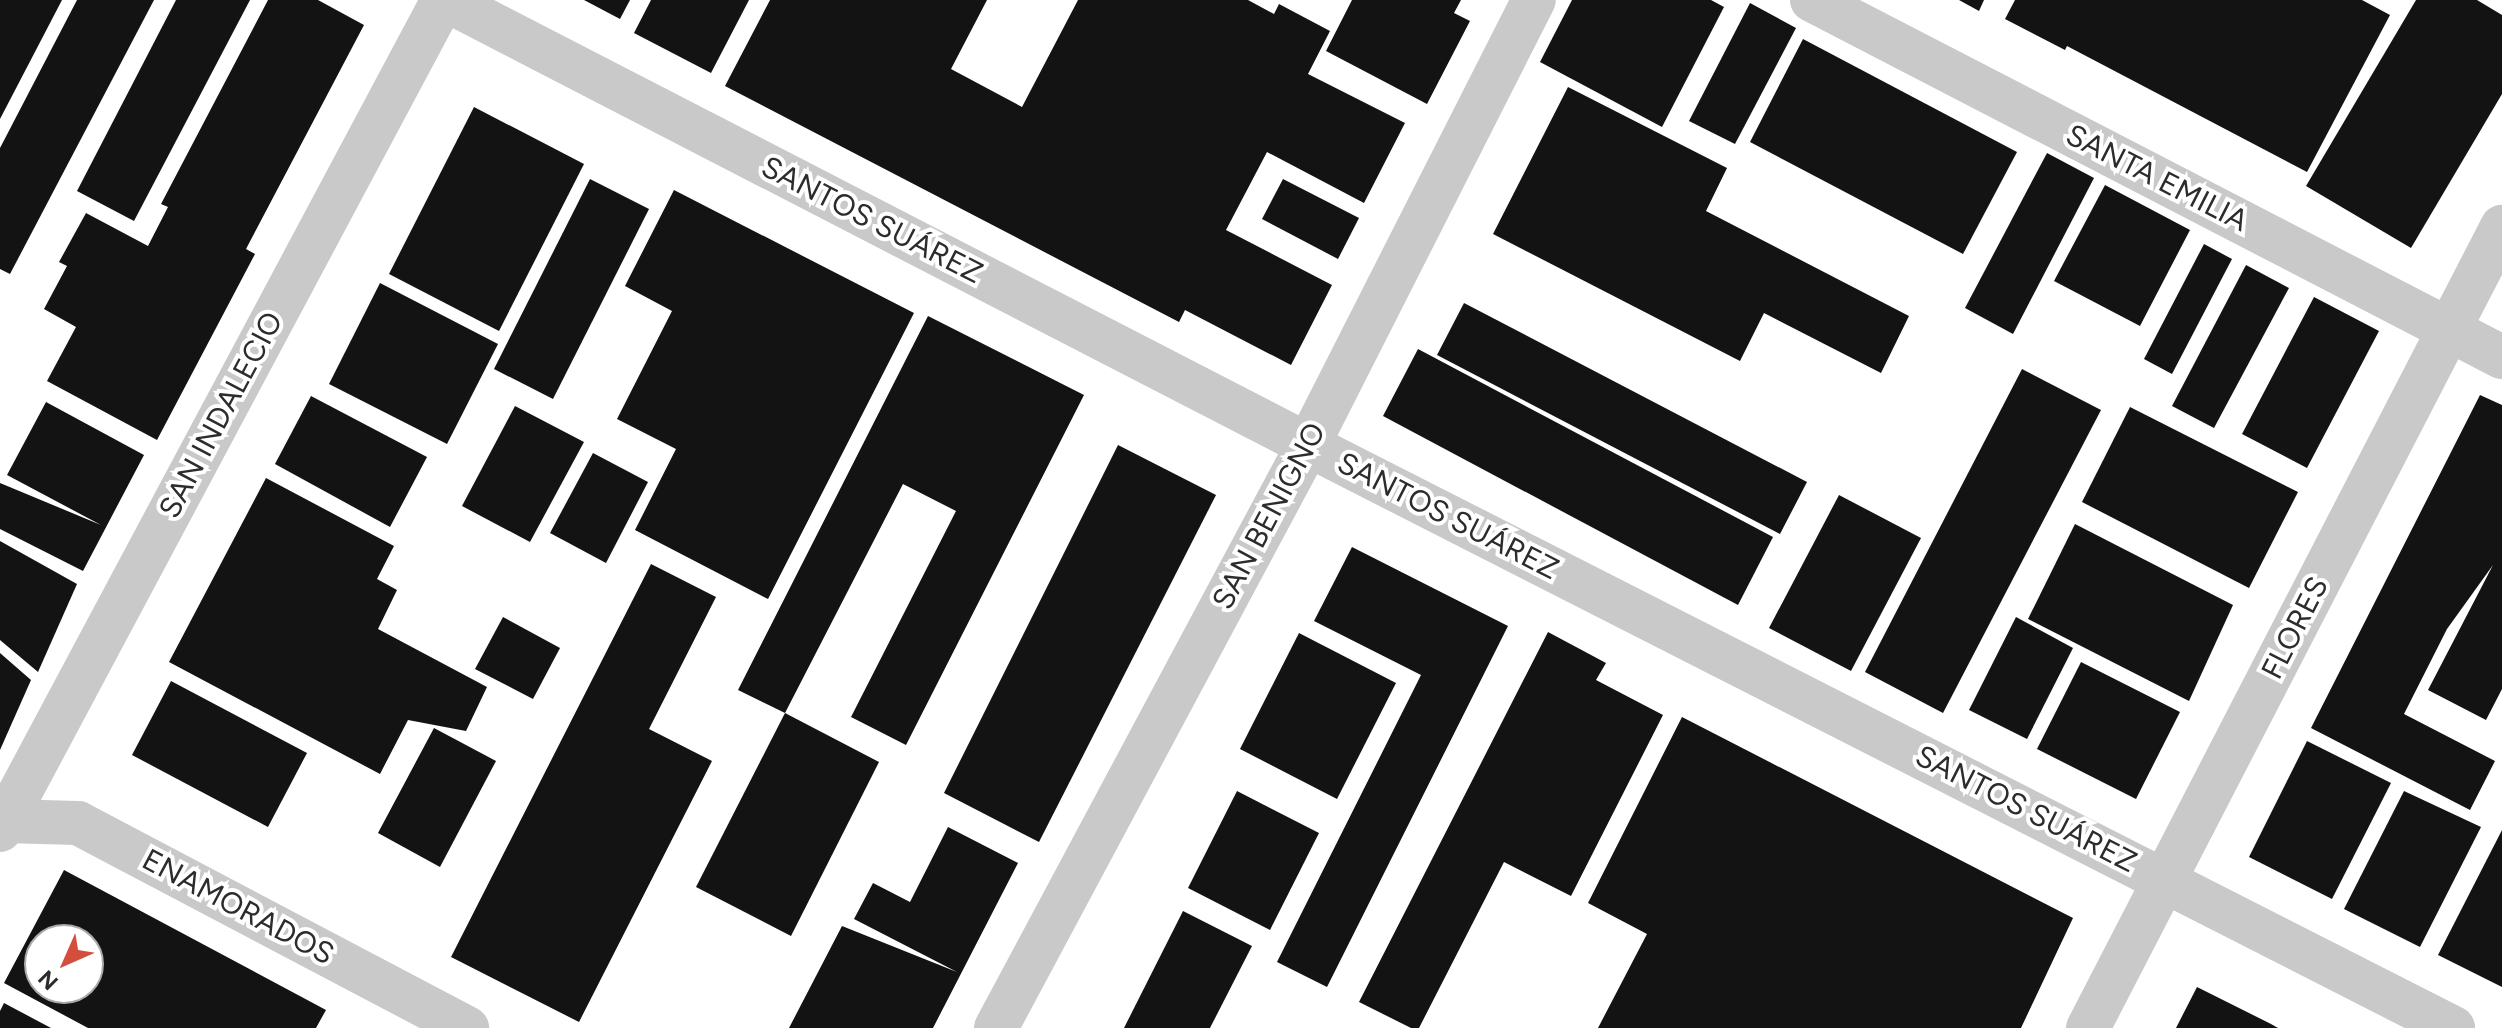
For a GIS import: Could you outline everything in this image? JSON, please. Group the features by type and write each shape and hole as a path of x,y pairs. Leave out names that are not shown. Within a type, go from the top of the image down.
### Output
{"street":[{"name":"SANTOS SUÁREZ","path":"444,0 1308,445 2453,1028"},
{"name":"SAN INDALECIO","path":"2,823 444,0"},
{"name":"SAN BENIGNO","path":"996,1028 1308,445 1534,0"},
{"name":"SANTA EMILIA","path":"1812,0 2502,357"},
{"name":"FLORES","path":"2088,1028 2502,227"},
{"name":"ENAMORADOS","path":"2,823 78,823 467,1028"}],"building":[{"path":"0,0 62,0 0,119"},
{"path":"77,0 154,0 10,274 0,269 0,148"},
{"path":"176,0 250,0 134,221 77,191"},
{"path":"268,0 318,0 364,25 246,249 255,254 157,440 47,381 76,327 44,309 67,266 59,262 86,213 148,246 168,207 161,204"},
{"path":"584,0 630,0 620,19"},
{"path":"651,0 749,0 711,73 634,33"},
{"path":"770,0 987,0 951,69 1022,107 1078,0 1248,0 1274,14 1279,4 1330,31 1308,74 1405,123 1364,203 1267,152 1226,230 1332,285 1291,365 1185,310 1179,322 725,86"},
{"path":"1352,0 1461,0 1454,13 1470,21 1427,104 1326,51"},
{"path":"1572,0 1711,0 1724,7 1662,127 1540,62"},
{"path":"1959,0 1984,0 1979,11"},
{"path":"2015,0 2362,0 2390,15 2307,172 2067,46 2065,50 2005,19"},
{"path":"2416,0 2477,0 2502,15 2502,94 2411,248 2306,186"},
{"path":"1750,3 1796,28 1735,144 1689,121"},
{"path":"1803,39 2017,152 1963,254 1750,142"},
{"path":"1568,87 1727,168 1706,211 1909,316 1881,373 1764,313 1740,361 1493,234"},
{"path":"474,107 584,164 499,331 389,274"},
{"path":"2047,153 2094,178 2013,334 1965,308"},
{"path":"590,179 649,209 553,399 494,369"},
{"path":"1283,179 1359,218 1338,259 1262,219"},
{"path":"2105,185 2190,230 2140,326 2054,281"},
{"path":"674,190 914,313 768,599 635,530 676,449 617,419 672,311 625,286"},
{"path":"2204,244 2232,259 2172,374 2144,359"},
{"path":"2246,265 2289,288 2214,428 2172,406"},
{"path":"380,283 498,344 447,444 329,384"},
{"path":"2314,297 2379,331 2307,468 2242,434"},
{"path":"1464,303 1807,482 1780,534 1437,355"},
{"path":"928,316 1084,395 906,745 851,717 956,511 903,484 785,713 738,690"},
{"path":"1418,349 1773,537 1738,605 1383,416"},
{"path":"2022,369 2101,410 1943,713 1865,672"},
{"path":"2480,395 2502,405 2502,689 2486,720 2428,690 2493,565 2447,629 2404,714 2495,761 2470,810 2311,728"},
{"path":"311,396 427,457 390,527 275,464"},
{"path":"46,402 144,455 83,571 0,529 0,483 101,525 7,475"},
{"path":"515,406 584,442 530,542 462,506"},
{"path":"2130,407 2298,492 2249,588 2082,502"},
{"path":"1118,445 1216,495 1039,842 944,793"},
{"path":"593,453 648,482 606,563 550,533"},
{"path":"266,478 394,546 377,579 397,590 378,629 487,687 466,731 408,720 380,774 169,662"},
{"path":"1839,495 1921,538 1851,671 1769,628"},
{"path":"2075,524 2233,605 2189,701 2028,619"},
{"path":"0,541 77,584 38,672 0,640"},
{"path":"1352,547 1508,626 1327,987 1277,962 1421,675 1314,621"},
{"path":"651,564 716,597 649,729 712,761 579,1022 451,957"},
{"path":"503,617 560,648 533,699 475,669"},
{"path":"2016,617 2073,648 2027,739 1969,710"},
{"path":"1548,632 1606,663 1596,680 1663,715 1571,896 1504,862 1419,1028 1411,1028 1359,1002"},
{"path":"1299,633 1396,683 1337,799 1240,749"},
{"path":"0,653 31,680 0,750"},
{"path":"2081,662 2180,712 2136,799 2037,749"},
{"path":"171,681 307,753 268,827 132,755"},
{"path":"785,713 879,762 791,936 696,887"},
{"path":"1682,717 2073,918 2021,1028 1598,1028 1647,934 1588,903"},
{"path":"434,728 496,761 440,867 378,833"},
{"path":"2307,741 2391,783 2332,899 2249,857"},
{"path":"1237,791 1319,833 1270,930 1188,888"},
{"path":"2404,791 2481,827 2420,947 2344,909"},
{"path":"948,827 1018,863 933,1028 789,1028 842,926 957,972 854,919 873,883 910,902"},
{"path":"2502,830 2502,987 2438,955"},
{"path":"64,870 326,1010 316,1028 88,1028 43,1004 104,1004 104,924 35,924"},
{"path":"1183,911 1252,946 1210,1028 1124,1028"},
{"path":"24,945 24,994 4,983"},
{"path":"2197,987 2271,1024 2278,1028 2176,1028"},
{"path":"4,1003 51,1028 0,1028 0,1011"}]}
